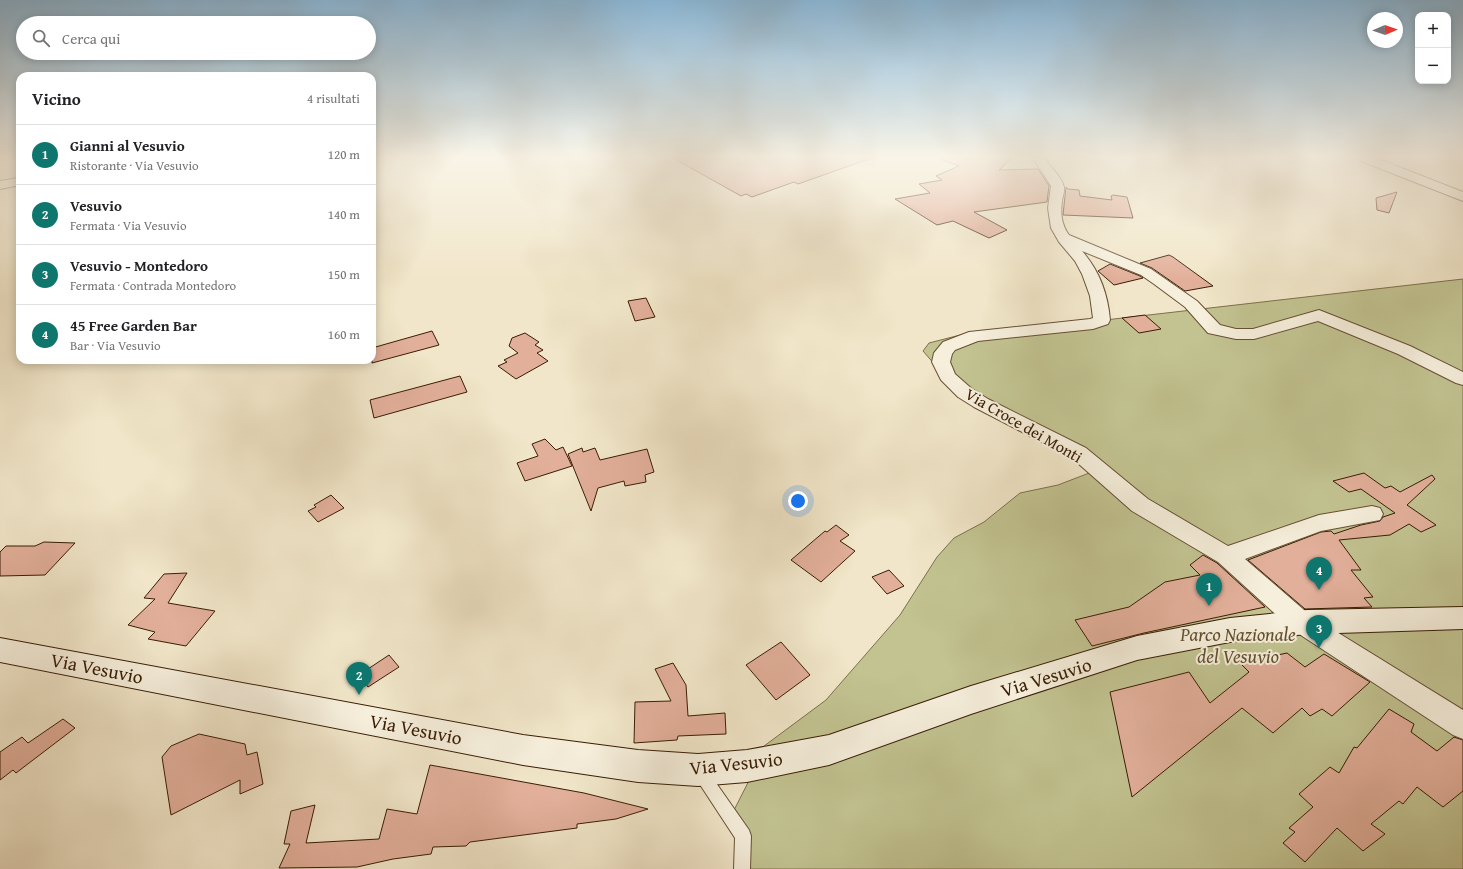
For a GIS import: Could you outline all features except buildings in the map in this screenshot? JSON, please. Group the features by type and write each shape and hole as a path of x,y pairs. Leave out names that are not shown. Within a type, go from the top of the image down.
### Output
{"street":[{"name":"Via Croce dei Monti","path":"1056,199 1055,216 1058,230 1081,259 1092,278 1099,294 1102,320 1093,324 992,333 963,340 949,346 943,353 941,362 947,376 965,393 981,403 1079,454 1140,505 1226,556 1302,623 1463,726"},
{"path":"1064,238 1146,272 1191,304 1214,329 1236,334 1254,334 1319,315 1404,350 1463,379"},
{"path":"1226,556 1319,523 1372,514"},
{"name":"Via Vesuvio","path":"0,650 523,750 638,766 698,770 746,766 829,750 971,700 1137,648 1230,630 1302,623 1463,618"}],"lane":[{"path":"698,770 743,836 742,869"}],"green space":[{"name":"Parco Nazionale del Vesuvio","path":"1463,279 1463,869 738,869 739,865 731,816 758,763 752,755 826,700 900,615 937,557 954,538 984,522 1020,493 1058,485 1097,470 986,407 936,366 923,351 929,343 964,334 1105,320"}],"place":[{"name":"45 Free Garden Bar","path":"1319,590"},
{"name":"Gianni al Vesuvio","path":"1209,606"},
{"name":"Vesuvio - Montedoro","path":"1319,648"},
{"name":"Vesuvio","path":"359,695"}]}
